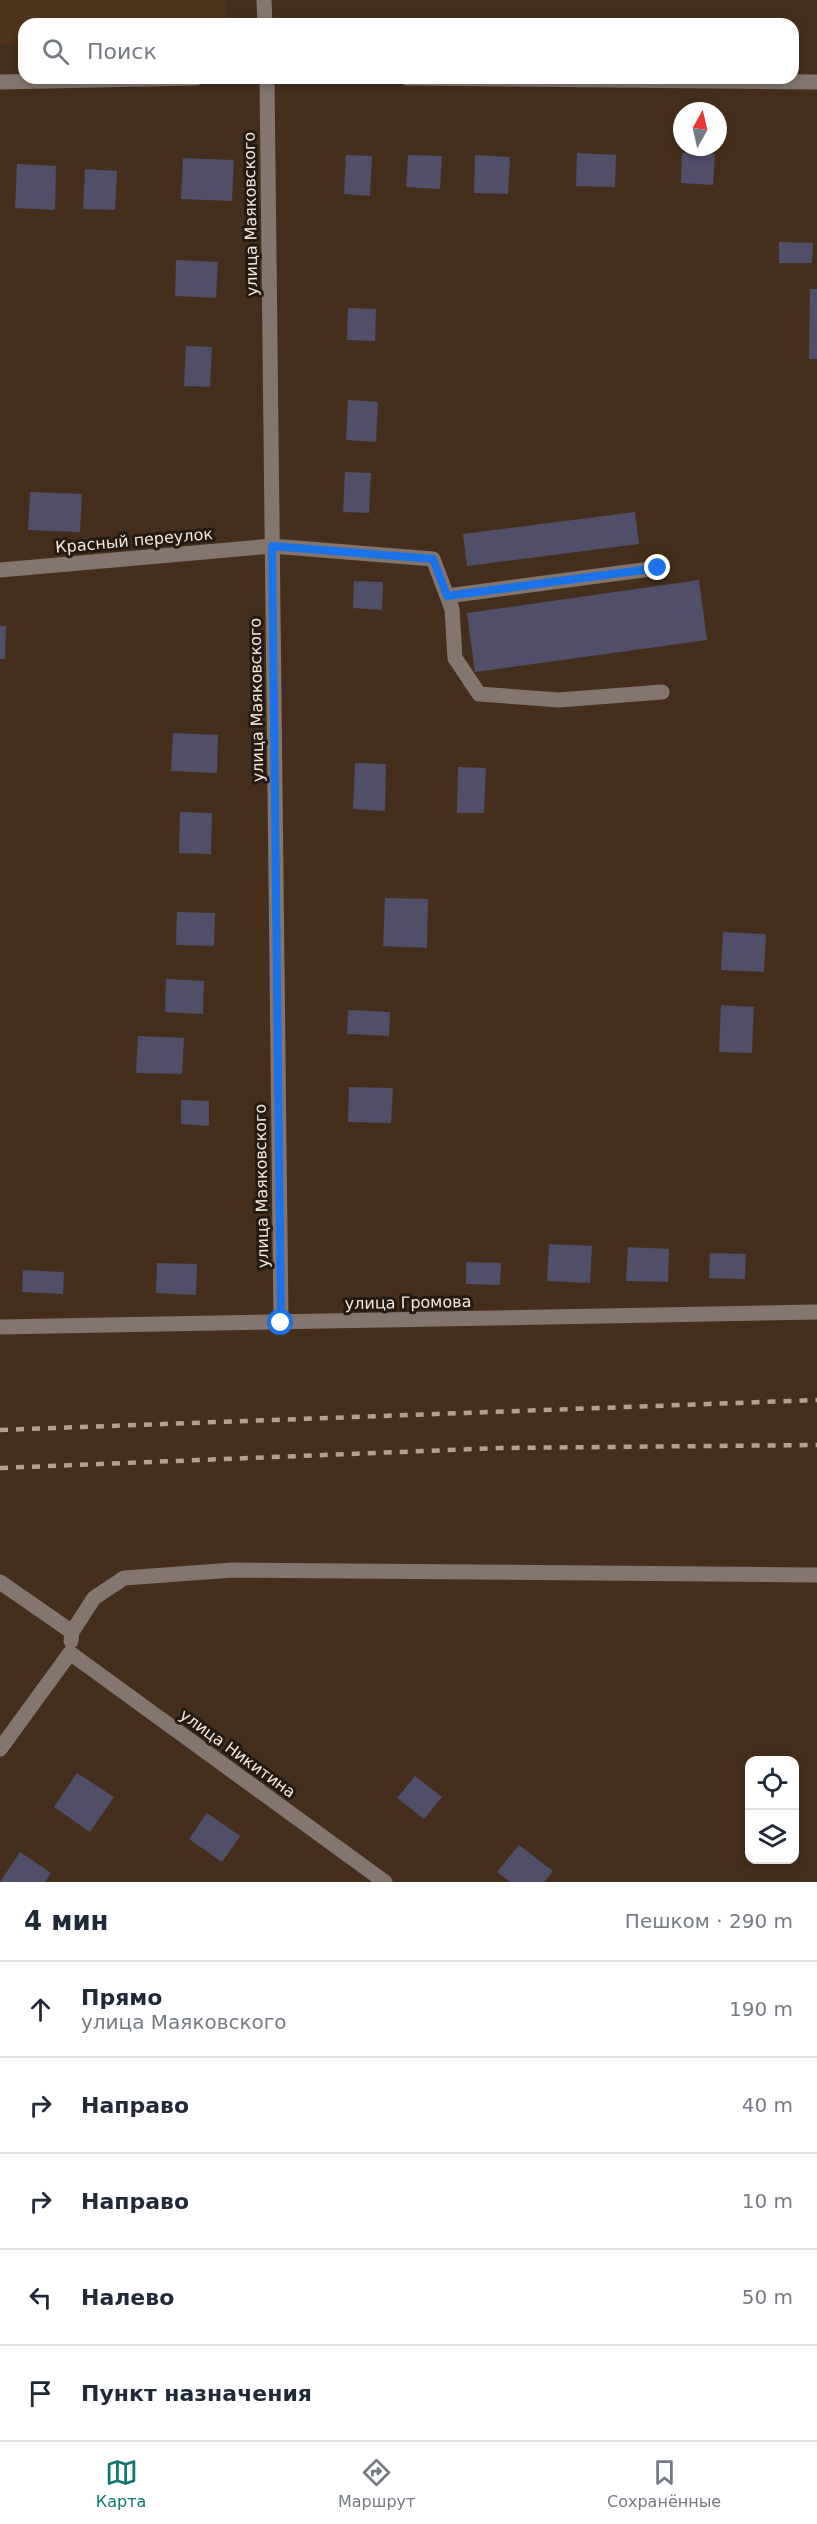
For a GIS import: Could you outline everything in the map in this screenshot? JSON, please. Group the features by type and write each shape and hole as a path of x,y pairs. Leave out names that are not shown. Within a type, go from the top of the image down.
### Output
{"street":[{"path":"264,0 265,18"},
{"path":"0,82 18,82"},
{"path":"799,82 817,82"},
{"name":"улица Маяковского","path":"267,84 281,1323"},
{"name":"Красный переулок","path":"0,570 272,546 433,559 447,596"},
{"path":"658,568 447,596 452,609 455,658 479,694 559,700 662,692"},
{"name":"улица Громова","path":"0,1327 817,1312"},
{"path":"0,1749 70,1653 72,1632 94,1598 124,1578 232,1570 817,1575"},
{"path":"0,1582 72,1632"},
{"name":"улица Никитина","path":"70,1653 385,1882"}],"shaded area":[{"path":"0,0 226,0 226,18 18,18 18,43 0,44"}],"building":[{"path":"577,153 616,155 615,187 576,186"},
{"path":"346,155 372,156 370,196 344,194"},
{"path":"408,155 442,156 440,189 406,187"},
{"path":"475,155 510,157 508,194 474,193"},
{"path":"682,156 715,156 713,185 681,183"},
{"path":"183,158 234,160 232,201 181,199"},
{"path":"17,164 56,166 55,210 15,208"},
{"path":"85,169 117,171 115,210 83,209"},
{"path":"779,242 813,243 812,263 779,263"},
{"path":"176,260 218,262 216,298 175,296"},
{"path":"810,289 817,289 817,359 809,359"},
{"path":"348,308 376,309 375,341 347,340"},
{"path":"186,346 212,347 210,387 184,386"},
{"path":"348,400 378,402 376,442 346,440"},
{"path":"345,472 371,473 369,513 343,512"},
{"path":"30,492 82,494 80,532 28,530"},
{"path":"635,512 639,544 467,566 463,534"},
{"path":"699,580 707,640 475,672 467,613"},
{"path":"354,581 383,582 382,610 353,608"},
{"path":"0,626 6,626 5,659 0,659"},
{"path":"173,733 218,735 217,773 171,771"},
{"path":"355,763 386,764 385,811 353,809"},
{"path":"458,767 486,768 484,813 457,813"},
{"path":"180,812 212,813 211,854 179,853"},
{"path":"385,898 428,899 427,948 383,946"},
{"path":"177,912 215,913 214,946 176,945"},
{"path":"723,932 766,934 764,972 721,970"},
{"path":"166,979 204,981 203,1014 165,1012"},
{"path":"721,1005 754,1007 752,1053 719,1052"},
{"path":"348,1010 390,1012 389,1036 347,1034"},
{"path":"138,1036 184,1038 182,1074 136,1073"},
{"path":"349,1087 393,1088 391,1123 348,1122"},
{"path":"181,1100 209,1101 209,1126 181,1124"},
{"path":"549,1244 592,1246 590,1283 547,1281"},
{"path":"628,1247 669,1249 668,1282 626,1281"},
{"path":"710,1253 746,1254 745,1279 709,1278"},
{"path":"466,1262 501,1263 500,1285 466,1284"},
{"path":"157,1263 197,1264 196,1295 156,1293"},
{"path":"23,1270 64,1272 63,1294 22,1292"},
{"path":"77,1773 114,1797 90,1832 54,1807"},
{"path":"415,1776 442,1797 424,1819 397,1798"},
{"path":"207,1813 240,1836 222,1862 189,1839"},
{"path":"519,1845 553,1871 544,1882 510,1882 497,1872"},
{"path":"20,1852 51,1873 45,1882 0,1882"}],"railway":[{"path":"0,1430 817,1400"},
{"path":"0,1468 499,1448 817,1445"}],"route":[{"path":"281,1323 272,546 433,559 447,596 658,568"}]}
